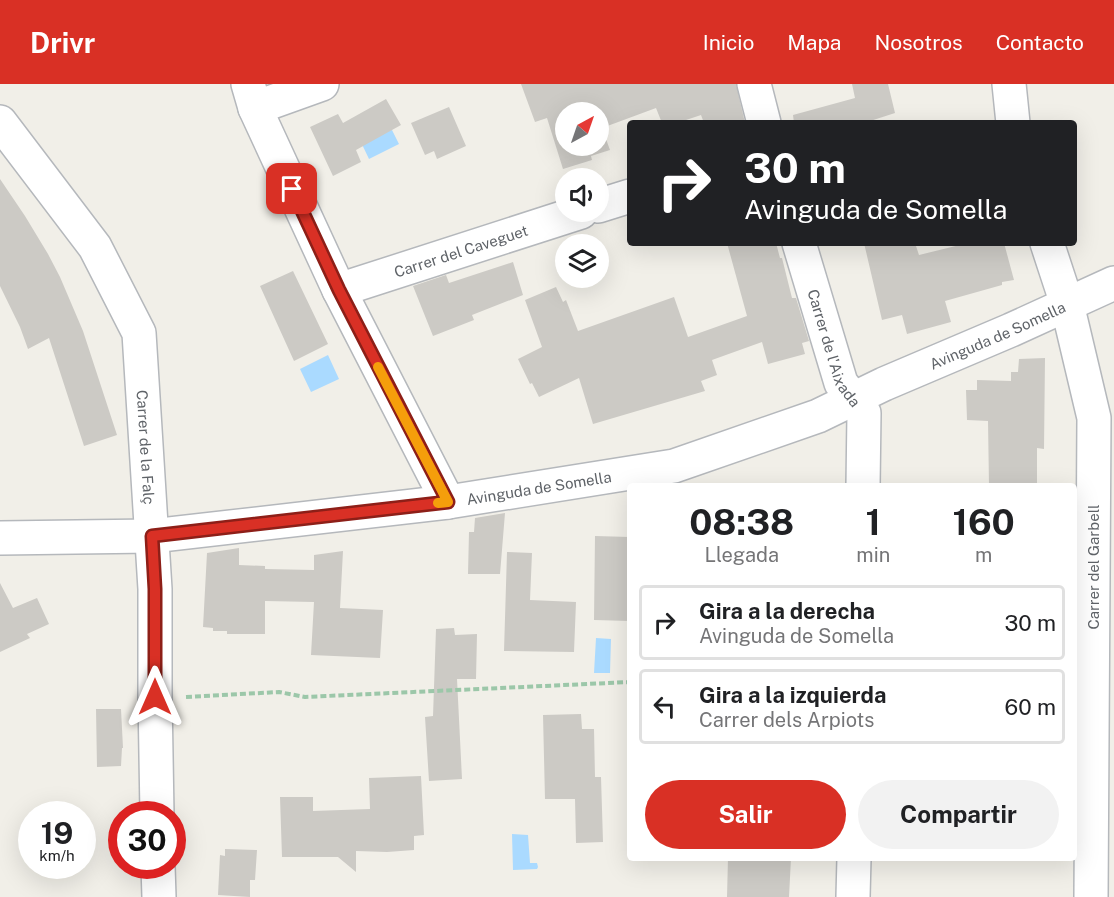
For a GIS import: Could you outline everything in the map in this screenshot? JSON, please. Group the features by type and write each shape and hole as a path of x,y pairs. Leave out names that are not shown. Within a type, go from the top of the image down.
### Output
{"street":[{"path":"322,84 251,96 339,290 448,502"},
{"path":"754,84 763,120"},
{"path":"1009,84 1013,120"},
{"name":"Carrer de la Falç","path":"0,122 94,246 139,333 155,589 157,801"},
{"path":"609,203 627,197"},
{"name":"Carrer del Caveguet","path":"339,290 555,220"},
{"name":"Carrer de l'Aixada","path":"800,246 841,383 864,413 863,483"},
{"name":"Carrer del Garbell","path":"1048,246 1067,304 1094,418 1091,897"},
{"name":"Avinguda de Somella","path":"0,538 152,536 448,502 674,466 818,416 1114,283"},
{"path":"853,897 854,861"},
{"path":"158,879 159,897"}],"path":[{"path":"155,697 279,692 305,697 627,682"}],"water":[{"path":"392,130 399,144 369,159 358,136"},
{"path":"328,355 339,379 311,392 300,369"},
{"path":"596,638 611,639 610,673 594,673"},
{"path":"512,834 528,835 530,863 537,863 537,869 513,870"}],"building":[{"path":"521,84 736,84 744,120 703,120 701,115 686,120 661,120 656,108 609,125 609,102 555,102 555,144 547,118 535,122"},
{"path":"852,84 888,84 895,113 873,120 794,120 793,115 855,98"},
{"path":"386,99 401,125 356,150 361,162 333,176 310,127 338,114 343,123"},
{"path":"449,107 466,146 437,159 434,151 425,155 411,123"},
{"path":"559,156 591,156 592,160 563,168"},
{"path":"0,179 25,216 60,277 83,331 117,435 84,446 49,338 28,349 0,286"},
{"path":"728,246 777,246 792,298 796,298 809,341 802,343 805,354 768,364 762,342 712,360 717,375 701,381 705,391 593,424 579,378 539,397 518,359 542,347 525,300 555,287 563,302 566,300 578,331 674,297 688,337 747,316"},
{"path":"865,246 916,246 919,255 956,246 1005,246 1014,280 945,301 951,322 907,334 902,315 882,320"},
{"path":"513,262 523,295 472,315 474,320 433,336 413,286 446,275 449,283"},
{"path":"293,271 328,344 294,361 260,286"},
{"path":"1045,358 1044,449 1037,448 1037,483 989,483 988,421 967,420 966,390 977,390 977,380 1011,381 1011,372 1018,372 1019,359"},
{"path":"505,513 500,574 468,574 469,532 474,532 475,518"},
{"path":"595,536 627,537 627,621 594,620"},
{"path":"239,548 239,565 265,566 265,569 314,570 314,555 343,551 340,608 383,610 380,658 311,655 314,602 265,601 265,634 227,634 227,631 213,631 213,628 203,627 207,553"},
{"path":"507,552 532,553 530,600 576,602 574,652 504,651"},
{"path":"0,583 13,608 37,598 49,624 27,634 30,638 0,652"},
{"path":"454,628 455,635 477,634 476,679 457,679 462,779 429,781 425,717 433,716 436,629"},
{"path":"96,709 121,709 123,748 121,766 97,767"},
{"path":"581,714 582,729 594,729 595,777 601,777 603,842 576,843 575,799 545,799 543,715"},
{"path":"421,776 424,835 414,836 414,850 356,851 356,872 338,857 282,857 280,797 313,797 313,811 370,809 369,778"},
{"path":"225,849 257,850 255,880 250,880 250,897 218,895 220,855 225,856"},
{"path":"728,861 791,861 789,897 727,897"}],"slow traffic":[{"path":"378,367 448,502 438,503"}],"route":[{"path":"155,697 155,589 152,536 448,502 339,290 292,189"}]}
